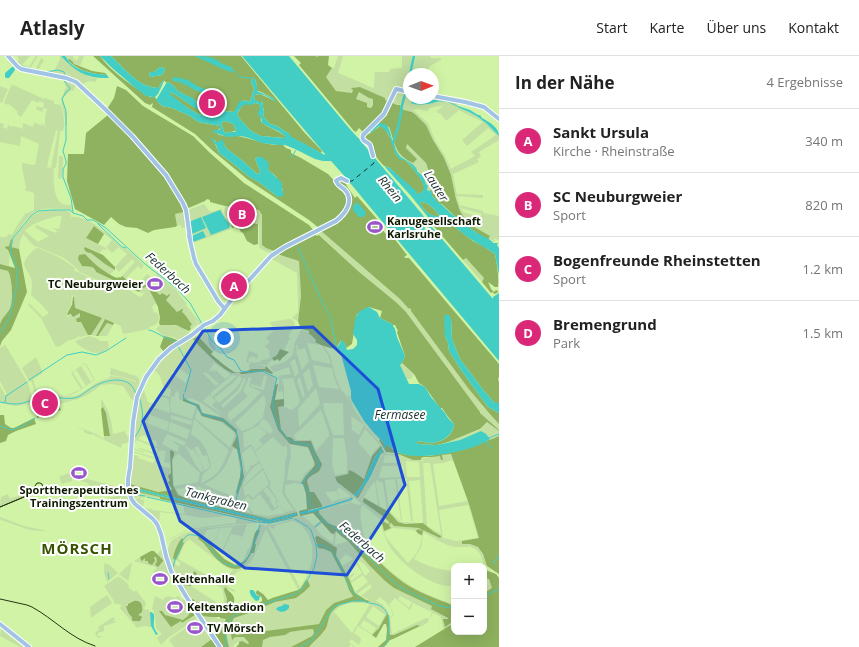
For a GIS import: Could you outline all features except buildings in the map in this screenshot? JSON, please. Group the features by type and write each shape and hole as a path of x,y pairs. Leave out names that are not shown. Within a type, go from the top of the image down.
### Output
{"main road":[{"path":"8,56 17,66 21,68 68,79 80,86 126,130 161,169 182,200 186,210 190,239 196,264 218,301 224,308"},
{"path":"373,156 370,145 363,140 363,135 378,122 384,114 396,89 403,90"},
{"path":"439,97 484,108 499,119"},
{"path":"220,647 177,582 169,565 157,524 132,500 129,488 129,476 137,397 143,382 152,367 163,355 220,315 224,308 271,256 285,247 336,221 345,213 349,204 349,196 336,182 340,178 347,181"},
{"path":"126,465 131,461"},
{"path":"0,625 27,647"}],"highlighted area":[{"path":"313,327 378,389 405,485 347,575 245,568 180,521 143,421 203,331"}],"green space":[{"path":"10,56 12,56 17,62 19,60 17,56 30,56 22,65 29,67 36,56 38,56 30,67 36,69 41,58 44,60 38,70 45,71 55,70 61,56 68,64 90,77 97,78 96,82 88,81 81,85 64,77 64,75 26,69 16,64"},
{"path":"65,56 73,56 74,60 75,59 77,61 79,56 84,56 80,66 74,64"},
{"path":"93,56 100,56 117,74 150,97 154,97 162,106 172,108 190,116 198,122 220,126 217,134 225,136 240,136 268,144 283,145 291,150 291,153 328,174 346,193 348,202 347,207 334,220 319,228 247,179 195,134 152,107 153,103 150,105 145,103","holes":["213,139 216,142 224,144 226,148 257,174 260,171 255,159 257,157 261,157 269,171 278,179 283,190 278,197 219,153"]},
{"path":"111,56 241,56 304,132 322,151 321,153 291,137 287,132 277,126 270,124 263,116 264,112 262,101 260,103 255,100 254,97 255,95 260,94 275,101 273,98 257,91 255,79 253,78 251,82 254,89 250,101 248,102 245,100 239,103 234,112 211,109 197,103 192,98 181,93 165,81 163,81 158,88 151,87 138,81","holes":["160,67 164,68 165,70 162,75 149,76 150,72 154,72"]},
{"path":"294,56 329,56 328,65 332,68 326,77 336,91 352,93 353,90 351,88 360,87 385,98 385,100 401,105 400,107 404,110 412,112 416,115 426,125 444,158 451,175 460,211 471,225 490,236 488,240 458,219 442,204 437,202 432,196 430,190 434,186 426,163 407,144 406,148 417,159 413,163 403,157 396,146 389,127 378,124 368,133 369,134 380,126 385,129 393,143 396,155 407,162 415,171 423,184 424,190 417,194 390,168 384,166 375,155 374,147 370,142 365,140 364,135 361,133 362,131 359,128 356,132 354,131 299,65 301,63","holes":["359,92 373,99 373,105 371,108 367,107 367,103 356,99"]},
{"path":"338,56 343,56 338,73 374,88 375,72 389,72 390,69 402,68 402,56 413,56 410,68 403,68 403,96 401,104 397,105 360,87 352,88 353,93 336,91 326,77 332,68 334,68"},
{"path":"416,56 441,58 441,60 429,68 413,68"},
{"path":"69,59 74,64 92,71 105,73 107,75 91,73 76,67 68,60"},
{"path":"63,79 76,85 73,91 70,91 63,98 67,114 67,125 65,125 61,100 66,87"},
{"path":"11,84 44,99 54,101 54,104 61,105 64,125 63,131 60,131 56,168 54,168 54,187 58,200 63,204 71,205 72,210 46,209 37,211 30,216 12,240 11,239 9,246 5,248 9,254 9,266 0,264 0,237 6,237 9,234 12,235 25,214 34,210 34,193 25,190 26,187 22,163 35,165 39,144 21,136 20,146 0,142 0,123 4,124 3,127 7,129 8,125 22,128 22,135 23,123 33,127 34,122 42,126 41,123 45,126 47,109 44,108 42,112 36,109 37,106 43,108 44,103 39,101 38,103 32,100 21,117 10,105 4,103 12,86","holes":["56,130 58,131 51,168 47,167"]},
{"path":"0,86 8,89 2,103 0,102"},
{"path":"117,86 126,90 143,106 193,136 244,183 309,225 314,231 291,241 274,251 262,245 262,215 259,210 225,206 210,202 210,200 207,199 186,209 163,168 143,145 107,109 114,98"},
{"path":"170,92 196,108 213,116 201,115 195,112 169,94"},
{"path":"359,92 373,99 373,105 371,108 367,107 367,103 356,99"},
{"path":"439,99 458,103 457,107 469,112 481,120 499,136 499,140 479,152 481,156 477,159 479,162 453,174 457,195 483,195 483,198 457,196 460,207 463,212 480,217 482,214 461,208 460,205 483,211 483,213 499,216 499,239 497,240 495,238 495,242 489,239 490,236 471,225 466,220 458,207 451,175 427,127 412,112 401,108 403,103 403,104 439,104","holes":["443,106 436,112 441,114 446,121 459,110 483,122 462,140 467,146 488,128 496,135 471,152 475,156 451,169 435,140 429,125 413,110 418,109 428,111 429,108"]},
{"path":"255,103 259,104 260,107 261,122 285,136 285,138 261,136 251,131 240,119 237,114 242,105"},
{"path":"108,115 153,161 182,204 184,212 175,214 177,226 154,230 148,233 137,228 126,227 119,224 111,217 104,225 75,209 67,181 68,154 84,154 86,133"},
{"path":"225,121 233,124 236,130 227,133 224,132 221,123"},
{"path":"394,143 401,155 413,163 406,147 407,144 426,163 434,186 429,191 427,190 428,186 424,181 423,175 397,153"},
{"path":"59,156 62,156 63,158 62,179 58,178"},
{"path":"338,180 343,180 347,184 346,185 355,198 357,196 384,227 381,228 391,240 393,237 407,255 404,257 409,258 499,364 499,403 495,403 460,359 452,339 451,319 445,336 449,351 488,407 499,413 499,424 468,388 411,309 409,309 400,299 320,230 340,219 350,206 351,200 338,183"},
{"path":"420,202 429,205 440,216 439,217 427,212"},
{"path":"204,204 210,212 222,209 231,229 193,243 186,211"},
{"path":"225,206 259,210 262,215 262,245 276,251 272,254 261,249 259,247 259,225 252,222 227,218 224,213"},
{"path":"62,210 70,212 71,217 79,217 87,220 103,230 122,248 131,252 144,265 141,269 138,266 125,279 122,276 135,262 132,259 119,272 115,267 127,254 119,247 112,253 107,248 105,250 103,249 100,253 86,247 105,264 115,270 109,275 84,254 86,266 91,266 96,272 121,285 99,281 80,272 64,258 34,246 23,234 19,249 11,247 14,238 31,217 39,212","holes":["57,216 62,216 59,229 52,228 57,231 56,233 36,225 35,227 49,236 38,242 25,231 35,223","94,226 112,240 106,248 86,238"]},
{"path":"185,212 187,227 181,228 181,225 177,226 175,214"},
{"path":"227,219 258,224 258,244 254,245 247,241 238,226 232,228"},
{"path":"445,219 473,241 495,254 498,287 495,287 488,282 491,289 494,292 496,290 498,291 497,293 491,293 482,282 484,278 466,258 463,260 431,223"},
{"path":"94,226 104,234 98,244 86,238"},
{"path":"320,230 400,299 409,309 411,309 468,388 499,424 499,430 480,413 406,312 358,271 317,232"},
{"path":"317,234 316,236 319,235 406,312 480,413 499,431 487,422 480,429 448,442 437,445 418,444 417,441 432,443 443,440 449,436 453,430 454,424 425,387 419,383 414,374 402,363 405,356 397,332 398,331 395,325 392,325 380,318 382,311 369,307 357,314 352,344 346,348 345,344 341,340 337,347 341,351 315,342 316,340 309,334 309,331 301,329 298,321 301,296 299,261 277,254 278,252"},
{"path":"11,239 11,247 19,249 27,292 11,330 0,346 0,324 10,308 12,293 8,271 0,269 0,264 15,268 8,250 5,248 9,246"},
{"path":"85,247 103,255 115,267 115,270 91,253 86,252 84,249"},
{"path":"38,248 57,256 75,268 74,272 76,271 98,282 111,286 121,286 138,296 142,297 145,292 139,292 141,289 148,286 156,303 152,307 154,313 157,312 159,318 158,322 149,327 149,329 123,334 121,326 105,319 96,336 91,335 101,318 75,308 74,297 72,294 71,306 67,312 67,316 80,313 81,322 88,335 78,336 77,338 67,341 59,347 56,347 41,318 28,305 29,303 43,317 49,313 31,295 32,280 24,265 25,260 29,255"},
{"path":"85,254 104,271 117,278 122,276 136,288 147,284 148,286 141,289 139,292 96,272 92,267 82,266 78,259 79,255"},
{"path":"275,254 299,260 301,296 298,321 292,318 298,312 297,273 270,258"},
{"path":"465,257 484,278 482,282 463,260"},
{"path":"0,269 8,271 11,283 12,303 0,323"},
{"path":"147,274 154,280 148,286 136,288 130,283 133,280 138,285"},
{"path":"157,274 176,290 202,325 201,326 196,321 195,322 198,324 191,329 192,324 181,309 177,312 165,300 170,295 163,295 154,289 159,283 154,280"},
{"path":"149,285 160,295 162,293 167,296 169,294 170,295 166,300 177,312 183,309 182,312 192,324 189,331 176,325 160,325 158,307 149,289"},
{"path":"73,297 75,308 102,318 91,335 88,335 81,322 77,322 76,319 80,317 80,313 73,317 71,314 67,315 72,305"},
{"path":"105,319 114,323 113,325 107,323 98,336 96,336"},
{"path":"289,319 293,320 295,325 288,337 290,338 284,350 280,349 268,365 255,364 265,366 265,369 249,370 249,364 251,364 246,362 249,351 258,354 257,359 253,356 249,358 248,362 255,363 271,357 269,356 270,351 265,346 270,342 266,338 275,329 270,322"},
{"path":"107,323 113,325 107,336 98,336"},
{"path":"160,325 172,325 184,328 190,334 179,340 173,337 163,336 156,329"},
{"path":"202,328 216,348 213,352 198,336 194,340 233,373 240,372 244,374 262,371 274,377 276,379 270,407 278,430 290,444 308,447 315,465 305,476 301,484 295,483 285,485 285,494 297,512 269,519 188,499 186,498 197,500 198,487 176,489 184,498 178,495 173,485 172,467 174,486 198,482 200,473 179,454 176,455 172,463 174,452 170,451 172,490 158,492 130,484 132,440 138,398 145,380 166,353 190,338","holes":["214,363 230,374 230,376 225,379 216,370 214,372 212,370 210,372 209,371","178,368 189,375 186,383 171,373","155,371 160,376 163,386 171,389 170,397 160,394 160,396 169,399 170,413 149,406 156,407 156,405 148,402 143,388 149,375","206,372 219,384 216,386 203,373","232,375 237,376 212,397 210,394","264,375 267,377 263,390 251,386 251,384 261,387","239,376 242,378 234,390 219,403 214,398 233,383","249,377 251,378 249,386 261,392 246,408 230,421 228,413 248,396 243,391","244,378 246,379 241,391 223,408 221,405 238,390","176,391 179,392 179,399 199,405 202,413 223,418 233,431 223,422 200,413 201,416 221,422 234,432 235,434 230,448 195,418 198,410 196,406 192,419 171,412 171,396 174,397","209,395 216,401 212,405 225,417 203,401","264,395 266,403 261,420 251,428 242,431 235,423","186,398 200,402 222,417 203,413 199,404 186,400","150,415 169,422 167,431 147,423","171,415 192,421 191,425 171,419","194,419 229,450 216,474 201,483 203,474 211,467 205,447 191,434","263,419 267,421 273,430 270,434 258,426","170,422 190,430 187,439 168,431","257,426 267,433 259,440 263,444 255,451 251,444 244,449 243,433","167,434 186,442 184,446 173,441 179,446 178,452 162,444","237,435 244,473 239,492 236,493 241,470","143,436 156,441 158,447 138,439","273,437 283,447 286,445 287,452 282,492 294,510 285,512 269,486 271,484 255,452","137,440 158,449 157,454 140,448 139,449 156,455 156,458 133,451 133,449 144,453 133,448 133,445","290,444 308,448 314,463 313,467 305,473 301,481 287,480 291,458","186,445 191,450 193,449 200,460 202,472 197,467 185,446","198,446 203,456 207,455 210,467 204,471 194,448","251,446 259,461 252,466 250,464 250,468 246,474 242,453","233,448 237,450 240,477 234,497 205,485 220,473","159,450 166,451 164,462 170,463 170,468 157,465 160,457 157,456","133,452 155,459 153,463 138,458 138,456 134,455","259,463 263,468 243,486 246,478 253,468","263,470 269,484 253,498 248,494 245,496 243,487","198,486 232,500 229,509 198,500","267,487 277,500 275,502 277,506 275,508 263,490","260,494 272,511 279,507 276,503 278,501 285,513 267,516 254,514 243,500 248,496 252,500","237,501 242,502 251,513 234,509"]},
{"path":"301,330 309,332 309,334 317,341 315,342 322,345 330,355 340,388 351,402 365,426 381,444 385,452 413,460 425,461 421,459 440,456 443,460 442,455 451,454 467,499 453,460 433,464 439,506 468,501 479,538 462,541 462,544 477,546 482,552 486,563 483,563 478,551 471,547 452,546 439,541 424,532 421,547 414,559 423,564 451,571 451,586 436,583 418,574 395,554 387,541 383,530 380,519 363,505 360,514 363,533 367,543 372,552 383,564 399,578 415,588 451,605 414,589 388,570 369,552 365,553 338,527 328,523 319,513 319,510 351,500 352,502 338,506 351,503 362,504 352,496 350,499 322,507 322,505 310,492 306,481 308,478 317,473 322,464 311,441 297,442 290,439 283,432 278,406 284,406 283,391 278,392 279,378 270,367 287,360 293,355 292,354 294,347 295,349 294,344","holes":["307,343 321,345 328,355 331,364 312,360","296,345 299,350 305,348 309,361 302,370 296,351","295,359 299,372 295,377 290,362","313,365 332,368 339,389 319,387","309,368 313,385 308,392 303,374","300,377 305,396 303,398 297,380","293,378 300,401 292,410 284,407 284,387 282,379","316,388 320,404 299,427 298,409","323,403 343,403 344,435 333,435","321,410 329,436 316,451 311,439 296,440 294,435","351,416 364,425 359,435 352,430","365,429 380,445 373,452 371,457 358,442","333,438 344,438 347,457 347,473 335,475 332,464","382,447 384,451 358,498 337,482 336,477 348,474 349,471 354,472 364,479 372,456","385,455 397,456 397,463 383,463","406,461 419,462 420,477 407,477","423,463 430,463 441,534 427,526","382,466 403,466 404,477 379,478","395,479 401,521 397,479 406,479 411,521 413,521 409,481 420,480 423,523 401,522 389,511 385,480","376,480 383,483 387,510 380,507","375,482 378,504 376,504 379,507 389,512 398,522 405,524 423,523 441,536 419,528 394,526 364,498 371,502 364,497","340,488 351,496 340,500 337,489","337,491 339,499 332,502 325,492","468,505 478,538 457,541 443,538 439,510","383,521 388,525 390,523 389,525 391,527 383,530","393,528 414,530 422,536 416,554 408,563 387,539 384,532"]},
{"path":"89,336 100,341 108,341 109,348 95,353 85,349 75,341"},
{"path":"164,336 179,341 164,352 160,347"},
{"path":"198,336 213,352 211,354 234,372 239,372 233,373 229,371 206,353 193,339"},
{"path":"5,345 28,383 32,398 31,404 15,406 0,403 0,386 5,395 7,394 0,381 0,348"},
{"path":"280,349 289,352 281,360 279,361 278,359 274,361 272,358 277,355"},
{"path":"36,357 43,373 33,379 37,393 54,394 55,406 36,412 33,397 35,394 32,382 29,381 22,368"},
{"path":"85,363 95,380 79,391 67,397 80,394 96,383 110,378 109,376 120,377 136,382 118,376 110,375 111,368 136,376 139,378 139,386 133,410 134,400 132,400 123,386 112,384 101,385 89,394 78,399 59,404 54,394 66,396 81,389 71,373","holes":["85,364 94,380 91,382 81,366","76,370 86,386 83,388 73,373"]},
{"path":"402,363 414,374 411,379 406,379 400,365"},
{"path":"266,366 273,373 264,371 241,374 239,372 252,369 265,369"},
{"path":"278,384 275,400 284,399 284,406 278,407 281,429 287,437 290,437 294,441 311,441 322,464 319,471 311,476 307,481 310,492 314,492 322,507 300,514 319,510 319,513 328,523 338,527 365,553 369,552 388,570 404,582 414,589 451,605 451,623 445,627 443,619 448,618 431,609 432,606 394,588 385,581 348,541 336,531 334,534 331,533 313,513 300,516 299,511 307,509 306,494 303,484 301,484 305,476 315,465 308,447 290,444 278,430 270,407 275,385"},
{"path":"347,395 350,396 354,407"},
{"path":"183,398 199,405 202,413 223,418 237,430 236,432 238,436 244,477 238,494 236,493 241,468 237,449 232,446 237,436 235,432 223,422 202,416 196,406 183,401"},
{"path":"56,399 61,410 37,418 36,412 55,406 54,400"},
{"path":"101,400 111,420 113,434 125,431 130,440 130,442 122,444 121,448 92,434 91,435 84,432 84,430 73,425 96,434 104,439 104,436 109,436 103,408 101,409"},
{"path":"103,407 106,413 110,436 104,436 101,409"},
{"path":"355,409 380,439 379,440"},
{"path":"0,415 4,415 5,424 11,428 34,418 36,424 8,435 6,441 0,443"},
{"path":"487,422 499,431 499,436 486,441 489,439 481,431 460,440 448,442 480,430"},
{"path":"499,436 499,574 487,566 483,554 478,547 470,544 462,544 462,541 479,538 469,504 451,454 442,455 443,460 441,460 440,456 424,457 421,458 421,460 413,460 395,453 386,452 379,440 380,439 396,452 407,455 429,456 451,452"},
{"path":"381,446 382,448 375,457 363,484 354,495 337,482 335,477 348,474 349,470 364,479 372,456"},
{"path":"171,450 174,452 172,460 173,485 178,495 188,499 269,519 297,512 298,516 269,523 160,499 160,497 138,492 137,495 132,494 131,489 268,522 297,515 297,513 269,520 130,487 130,484 158,492 172,490 168,482 170,481 168,476 171,473"},
{"path":"383,450 384,452 381,454 371,475 358,498 356,497 366,483"},
{"path":"69,473 72,474 72,481 62,484 59,477"},
{"path":"76,476 122,488 124,489 122,496 117,501 111,502 106,508 98,501 118,496 116,489 112,490 100,486 98,487 97,485 90,486 86,482 75,480"},
{"path":"127,477 129,499 121,507 119,506"},
{"path":"130,487 131,490 161,497 160,499 146,496 143,498 138,497 133,499"},
{"path":"29,492 24,496 0,506 1,497 8,494 10,499"},
{"path":"141,498 141,500 144,499 143,508 185,515 160,512 159,522 165,541 187,531 164,542 161,530 134,500"},
{"path":"364,498 389,512 398,522 405,524 423,523 441,537 440,538 423,530 422,535 416,531 418,529 422,531 419,528 394,526 391,523 389,525 391,528 384,531 383,521 388,524 390,523 363,502"},
{"path":"183,504 269,523 294,517 269,524 257,522 189,530 188,529 236,523 236,518 226,516 204,518 185,515"},
{"path":"313,513 322,523 331,533 336,531 340,535 336,532 336,545 348,541 385,581 394,588 432,606 448,618 445,627 451,623 451,625 444,630 441,617 433,613 427,623 420,627 417,625 394,635 390,635 389,616 372,635 358,626 352,637 354,634 360,637 361,640 359,645 351,639 349,642 355,647 351,644 349,647 309,647 324,631 331,613 335,609 348,602 368,602 370,600 355,594 336,555 336,548 318,536 324,549 331,552 353,596 334,603 326,610 319,624 236,635 235,637 244,637 249,643 239,642 235,643 233,647 229,647 226,634 234,618 257,612 261,608 275,602 296,598 304,592 306,580 298,590 266,529 256,553 246,568 236,573 226,583 228,587 235,590 234,592 225,587 224,590 227,599 226,611 221,612 207,606 200,605 193,599 195,607 211,617 226,619 220,633 213,636 172,570 167,551 171,541 188,532 247,524 242,538 242,536 231,534 221,555 231,562 239,564 236,565 230,563 217,554 203,537 198,539 207,546 212,554 231,568 238,570 241,568 240,566 246,562 251,553 254,553 257,546 255,543 259,531 257,530 260,524 265,525 265,527 267,525 275,524 302,515 314,526 320,521","holes":["292,521 302,526 308,534 312,547 312,561 307,575 300,587 268,526 274,529 276,525","322,523 331,534 334,535 333,543 320,534 316,528","233,527 220,555 204,536 207,530 219,528 216,539 220,528","182,538 184,543 176,560 181,563 179,567 175,564 176,561 173,559 175,551","189,539 226,567 233,570 221,583 178,559 184,545","346,554 353,559 342,566 340,560","357,560 363,563 370,571 365,576 359,565","357,565 362,573 351,581 350,578 355,574 354,573 349,576 347,573","194,572 197,573 195,578 197,575 222,588 224,598 223,606 191,586 188,586","363,575 368,582 355,592 351,583","370,584 372,587 361,596 357,594","400,596 412,602 409,608 398,599","380,597 388,605 393,615 390,617 383,605 376,601","395,598 410,610 413,603 432,612 429,619 426,618 392,634 390,618 394,615 389,605","349,603 370,604 352,633 334,612 343,605","373,606 385,615 379,626 366,617","364,620 376,628 372,634 360,626"]},
{"path":"0,517 24,526 47,531 30,530 1,520"},
{"path":"257,530 260,530 255,543 254,553 251,553 241,568 237,569 233,569 218,561 205,544 198,539 199,535 203,537 224,559 235,565 243,562 248,556"},
{"path":"318,536 337,548 336,555 355,593 370,601 348,602 335,609 330,615 324,631 309,647 291,647 312,636 314,633 313,629 290,632 285,635 270,637 263,640 262,647 236,647 239,642 242,641 248,644 249,643 244,637 235,637 232,640 231,634 235,633 236,635 319,624 326,610 334,603 353,596 331,552 318,548 315,537"},
{"path":"182,538 184,543 176,560 173,559 176,548"},
{"path":"253,538 250,553 242,563 239,564 245,558"},
{"path":"163,549 177,583 168,576 168,578 165,577 164,573 159,571 155,574 153,572 156,570 156,567 134,561 140,557 141,560 145,558 146,561 156,557 156,563 161,563 163,561 157,554"},
{"path":"154,551 163,560 158,567 155,565 157,561 156,557 154,557 155,561 152,565 148,563 148,561 145,561 145,558 142,561 141,560 140,557"},
{"path":"132,562 129,579 128,581 119,574"},
{"path":"105,563 111,566 118,573 107,582 104,570"},
{"path":"487,570 496,574 499,578 499,647 415,647 451,625 451,635 487,635 487,591 492,588 489,579 487,579"},
{"path":"194,571 197,573 191,586 183,585 183,582 190,574 192,576"},
{"path":"487,574 492,589 487,592"},
{"path":"117,577 120,577 134,592 136,590 146,603 144,609 148,609 150,612 152,627 143,626 137,628 120,608 122,605 113,602 114,601 104,586"},
{"path":"306,580 310,586 296,598 275,602 261,608 260,611 234,618 226,634 229,647 221,647 213,636 216,633 220,633 226,619 220,617 202,616 191,600 193,599 200,605 211,608 215,606 220,608 219,611 221,612 226,611 227,599 224,590 225,587 234,597 234,611 240,612 240,609 250,603 255,606 262,601 262,598 256,594 257,590 268,600 298,590"},
{"path":"107,595 112,603 91,618 90,607"},
{"path":"155,596 163,600 168,596 176,598 177,596 180,597 180,599 185,600 191,610 188,616 183,620 165,615 160,611 171,627 181,621 182,623 195,615 197,618 168,638 161,645 157,638 162,634 156,628 155,614 152,609"},
{"path":"134,601 140,602 142,605 142,612 138,615 142,617 140,621 133,621 126,608 128,604"},
{"path":"191,610 195,615 182,623 181,621 171,627 159,611 162,611 165,615 183,620 188,616"},
{"path":"387,614 389,616 390,635 394,635 417,625 420,626 390,640 384,647 378,647 386,640 386,624 384,624 376,638 372,635 379,628"},
{"path":"113,617 115,620 113,622 117,622 104,626 104,631 98,633 98,636 103,636 98,638 95,633 99,629 98,627"},
{"name":"TV Mörsch","path":"198,619 212,639 201,647 174,647 169,640"},
{"path":"0,628 23,647 20,647 0,636"},
{"path":"313,629 314,633 312,636 291,647 262,647 262,640 270,637 285,635 290,632"},
{"path":"212,639 217,647 201,647"}],"water":[{"path":"61,56 65,56 71,64 79,69 107,75 109,78 88,76 71,66"},
{"path":"100,56 111,56 138,81 151,87 158,88 164,81 155,97 156,99 146,96"},
{"path":"195,56 213,58 222,64 231,67 234,71 232,72 225,70"},
{"name":"Rhein","path":"242,56 289,56 422,214 429,224 427,226 423,223 425,228 424,231 431,226 493,299 493,297 499,293 499,361 331,161 315,159 285,145 262,143 241,136 227,137 213,132 214,130 220,129 220,126 198,122 190,116 172,108 162,106 156,100 167,82 181,93 193,98 201,105 215,110 234,112 239,102 245,100 248,102 250,101 254,89 251,82 253,78 255,79 257,91 273,98 277,102 261,94 255,95 254,97 255,100 260,102 262,101 264,112 263,116 270,124 277,126 292,137 325,154","holes":["170,92 195,108 207,112 213,116 202,115 196,112 184,105 170,94","255,103 259,104 260,108 258,114 262,120 261,122 276,130 285,136 285,138 261,136 251,131 237,114 243,105 251,105","225,121 233,124 236,130 235,132 224,132 221,123"]},
{"path":"14,67 15,70 9,78 6,78 5,73"},
{"path":"160,67 164,68 165,70 162,75 149,76 150,72 154,72"},
{"path":"175,77 188,80 197,86 216,93 217,95 216,97 197,91 173,81 172,79"},
{"path":"458,106 480,115 495,127 499,133 499,136 478,117 457,107"},
{"path":"379,123 387,126 395,149 401,157 412,164 423,176 428,186 427,190 430,190 432,196 472,230 488,238 493,243 498,243 499,275 495,254 469,238 446,219 432,222 385,166 390,168 416,191 417,194 424,189 420,178 406,161 399,159 396,155 386,131 379,126 372,132 368,133","holes":["420,202 432,207 440,216 434,216 428,213"]},
{"path":"210,138 216,142 219,142 221,139 226,148 257,174 260,171 255,159 257,157 262,157 265,159 269,164 269,171 282,183 284,194 281,197 278,197 248,176 219,153 216,145"},
{"path":"358,203 366,214 363,217 359,217 353,210 353,206"},
{"path":"220,210 230,226 229,228 211,235 202,217"},
{"path":"201,217 206,228 192,234 189,222"},
{"path":"203,231 206,237 193,242 192,236"},
{"name":"Fermasee","path":"369,307 377,312 380,318 392,324 395,329 405,356 400,365 409,384 419,384 425,387 431,397 454,424 451,433 443,440 432,443 418,441 418,444 437,445 460,440 481,431 490,439 473,447 462,450 426,456 402,454 383,443 364,421 352,401 342,353 337,347 341,340 345,344 347,350 353,349 357,345 357,340 353,334 356,317 360,311"},
{"path":"448,314 451,319 452,339 460,359 484,391 495,403 499,403 499,413 488,407 449,351 445,336 444,316"},
{"path":"382,448 383,450 369,479 356,497 354,495 363,484 375,457"},
{"path":"131,487 269,520 297,513 297,515 268,522 131,489"},
{"path":"352,497 353,499 351,500 313,512 300,514 300,512 313,510 350,499"},
{"path":"250,590 253,590 256,595 260,596 259,600 256,601 253,598"},
{"path":"284,604 289,605 289,608 283,612 276,609 282,606"},
{"path":"150,612 154,614 154,626 158,634 156,635 151,626"}],"waterway":[{"name":"Lauter","path":"411,68 414,56"},
{"path":"17,64 29,68"},
{"path":"46,72 58,70 64,72 65,76"},
{"path":"234,71 240,77 252,78"},
{"path":"64,80 70,88 62,99 66,111 66,140 63,151 66,164 63,169 63,177 71,198 73,212"},
{"name":"Lauter","path":"393,143 399,124 403,101"},
{"path":"439,101 447,101 457,106"},
{"path":"291,158 296,150"},
{"name":"Federbach","path":"0,333 10,316 16,290 17,269 11,253 13,238 31,216 38,211 52,210 70,210 73,213 83,216 87,220 93,220 106,228 145,264 177,289 190,303 202,324"},
{"name":"Federbach","path":"98,224 122,247 126,248"},
{"path":"298,247 323,304 330,316 337,347"},
{"name":"Federbach","path":"204,327 212,341 227,357 234,360 241,371 262,371 277,378 273,403 277,422 285,437 289,440 310,445 318,462 319,467 308,476 303,483 310,494 308,502 323,520 348,537 400,587 439,606 451,608"},
{"path":"149,330 176,343"},
{"path":"29,380 67,355 82,352 96,355 106,351 126,338"},
{"path":"178,346 191,370 185,392"},
{"path":"57,397 78,397 99,384 113,380 127,382 132,386 136,393"},
{"path":"0,402 5,403 6,396 27,382"},
{"path":"184,394 183,397 191,403 197,405 202,414 219,418 236,430 237,434"},
{"path":"34,399 49,395 54,396"},
{"path":"134,438 142,423 143,413 139,397"},
{"path":"6,403 19,404 32,400"},
{"path":"0,426 12,430 25,425 35,418"},
{"path":"489,438 499,434"},
{"path":"233,512 242,476 237,436"},
{"path":"486,441 491,448"},
{"path":"138,495 145,496"},
{"path":"147,497 257,522"},
{"name":"Tankgraben","path":"258,522 270,523 293,518"},
{"path":"295,519 308,527"},
{"path":"315,527 322,521"},
{"path":"175,560 183,540 188,535 191,535 202,538 219,559 228,565 239,565 247,559 253,547 260,525"},
{"path":"259,605 296,594 303,588 314,568 317,556 316,545 309,528"},
{"path":"316,545 327,547 335,555 350,588 357,597 363,601 379,605 385,609 389,618 389,623 388,640 386,645 383,647"},
{"path":"493,564 499,556"},
{"path":"173,567 175,560"},
{"path":"108,573 109,579"},
{"name":"Federbach","path":"487,595 499,589"},
{"path":"300,647 311,641 335,606 353,601 363,601"},
{"path":"226,633 228,623 231,618 243,610 257,605"},
{"path":"226,635 226,647"}],"ferry route":[{"path":"349,181 352,181 374,163 373,157"}],"tram line":[{"path":"37,483 42,484 43,488 41,490 0,507 26,496 31,492 37,483"},
{"path":"0,599 32,607 86,643 95,646"}],"place":[{"name":"Bremengrund","path":"212,103"},
{"name":"SC Neuburgweier","path":"242,214"},
{"name":"Kanugesellschaft Karlsruhe","path":"375,227"},
{"name":"TC Neuburgweier","path":"155,284"},
{"name":"Sankt Ursula","path":"234,286"},
{"name":"Bogenfreunde Rheinstetten","path":"45,403"},
{"name":"Sporttherapeutisches Trainingszentrum","path":"79,473"},
{"name":"Keltenhalle","path":"160,579"},
{"name":"Keltenstadion","path":"175,607"},
{"name":"TV Mörsch","path":"195,628"}],"district":[{"name":"MÖRSCH","path":"77,549"}]}
